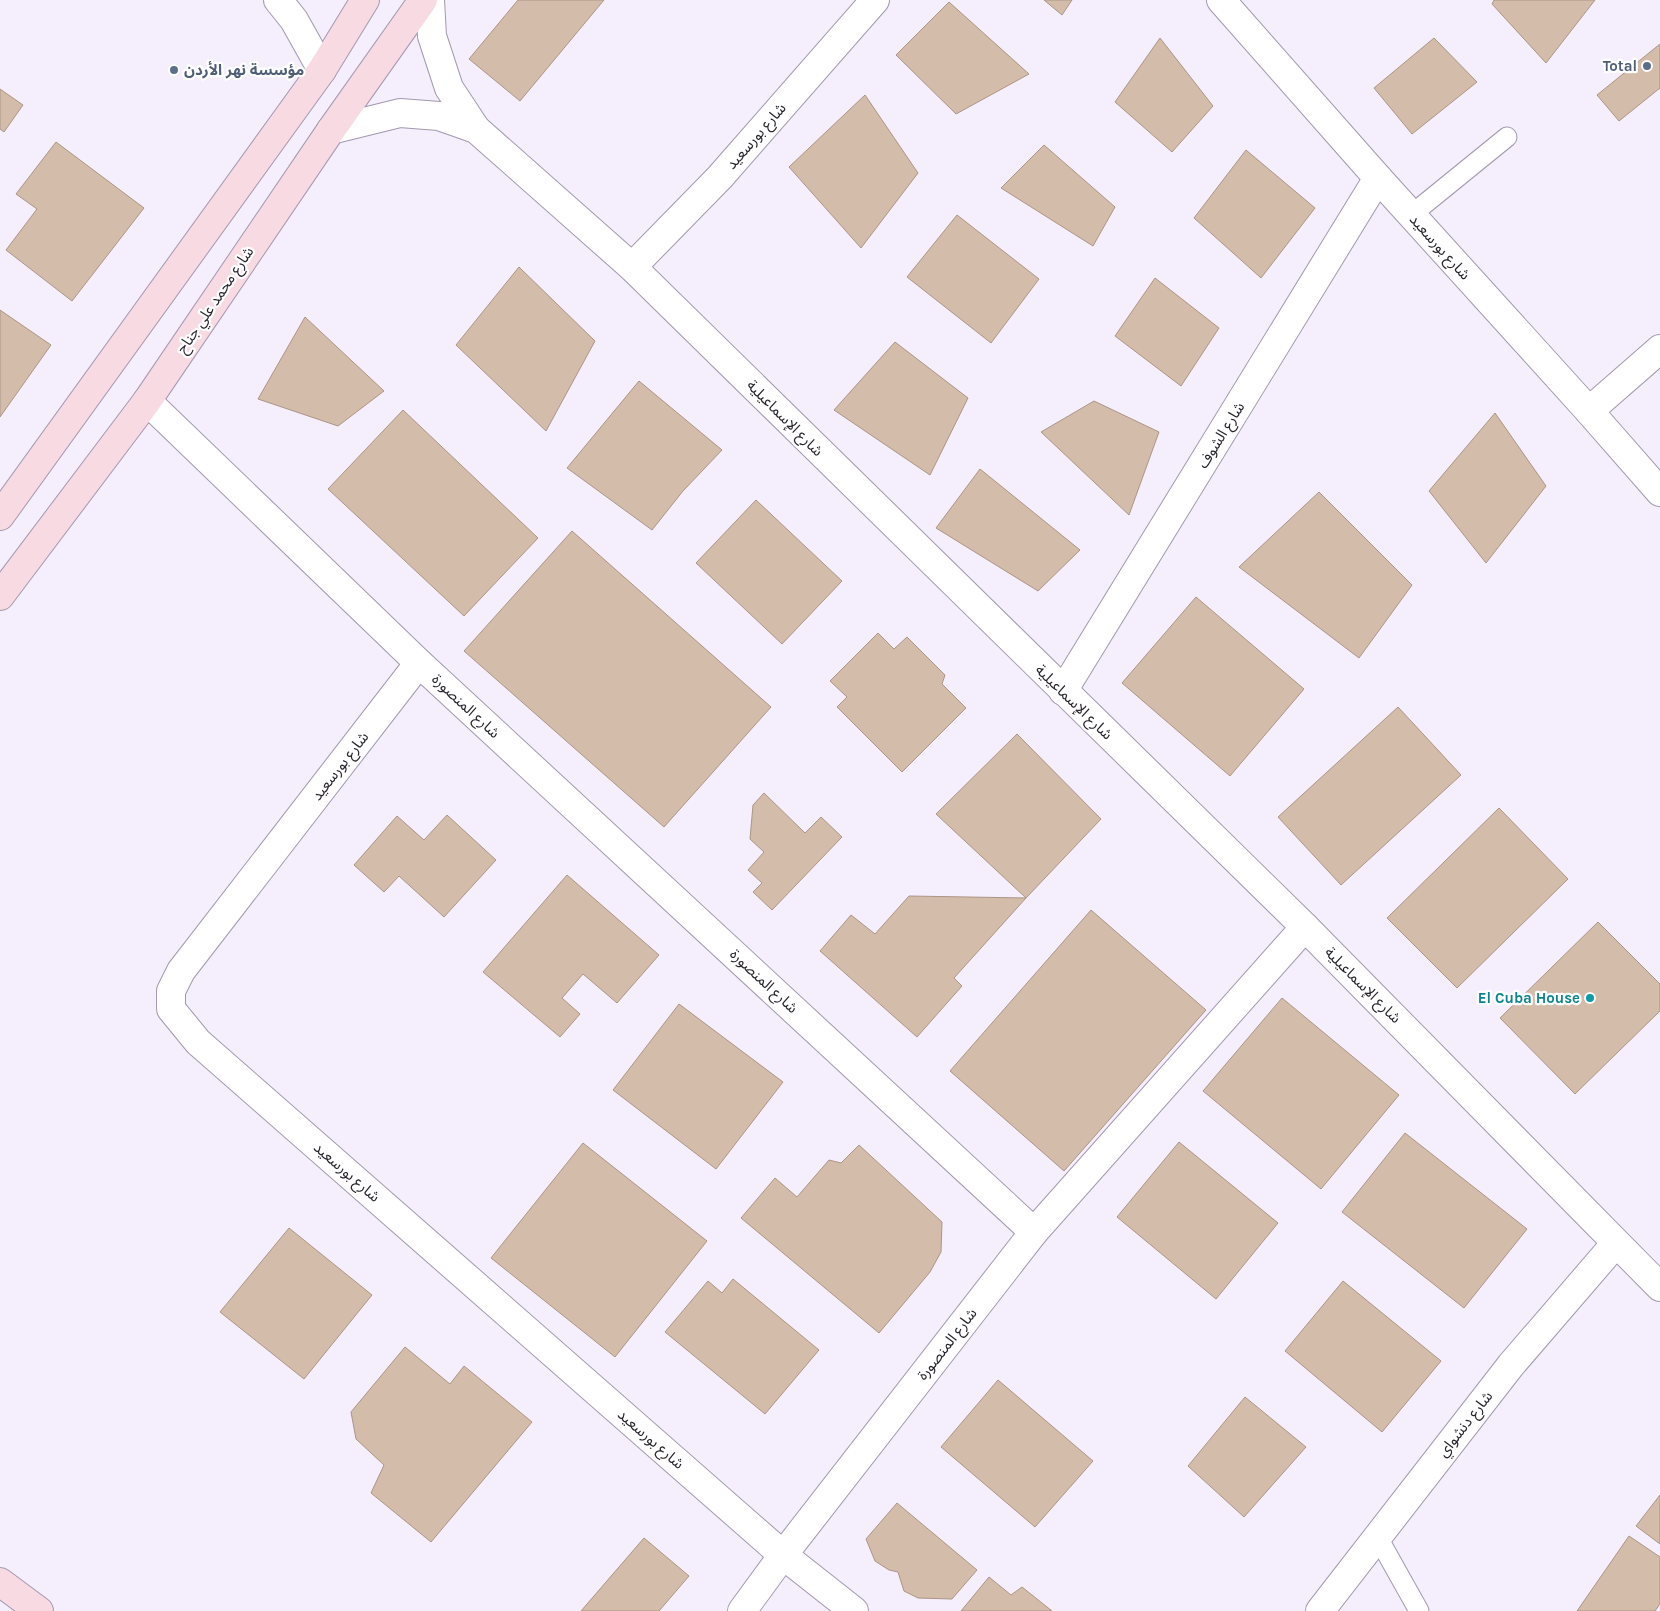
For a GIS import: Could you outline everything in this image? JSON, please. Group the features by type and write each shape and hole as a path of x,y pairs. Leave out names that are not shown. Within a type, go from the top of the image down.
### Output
{"main road":[{"path":"0,516 322,70 364,0"},
{"name":"شارع محمد علي جناح","path":"0,596 147,401 331,130 423,0"},
{"path":"0,1582 39,1611"}],"street":[{"path":"278,0 294,20 322,70"},
{"name":"شارع الإسماعيلية","path":"430,0 432,36 449,88 476,129 632,267 1305,927 1660,1287"},
{"name":"شارع بورسعيد","path":"632,267 720,177 875,0"},
{"name":"شارع بورسعيد","path":"1220,0 1660,492"},
{"name":"شارع الإسماعيلية","path":"331,130 400,113 440,116 476,129"},
{"name":"شارع الشوف","path":"1063,691 1378,178"},
{"path":"1589,411 1660,349"},
{"name":"شارع المنصورة","path":"147,401 420,663 1034,1232 783,1555 742,1611"},
{"name":"شارع بورسعيد","path":"420,663 181,971 171,992 171,1009 198,1042 783,1555 854,1611"},
{"path":"1034,1232 1305,927"},
{"name":"شارع دنشواي","path":"1320,1611 1511,1365 1616,1243"}],"lane":[{"path":"1411,215 1507,137"},
{"path":"1377,1536 1419,1611"}],"building":[{"path":"518,0 604,0 520,101 469,59"},
{"path":"1044,0 1072,0 1062,15"},
{"path":"1494,0 1595,0 1546,63 1492,4"},
{"path":"949,2 1029,74 956,114 896,55"},
{"path":"1160,38 1213,106 1172,152 1115,102"},
{"path":"1434,38 1477,82 1412,134 1374,88"},
{"name":"Total","path":"1660,44 1660,88 1619,121 1597,95"},
{"path":"0,89 23,105 4,132 0,129"},
{"path":"865,95 918,173 861,248 789,167"},
{"path":"56,142 144,208 72,301 6,250 37,209 16,194"},
{"path":"1044,145 1115,207 1093,246 1001,188"},
{"path":"1246,150 1315,208 1261,278 1194,218"},
{"path":"957,215 1039,279 991,343 907,277"},
{"path":"519,267 595,341 546,431 456,345"},
{"path":"1155,278 1219,328 1181,386 1115,336"},
{"path":"0,310 51,345 0,417"},
{"path":"305,317 384,391 338,426 258,399"},
{"path":"895,342 968,398 930,475 834,410"},
{"path":"639,381 722,450 683,491 652,530 567,468"},
{"path":"1094,401 1159,432 1129,515 1041,432"},
{"path":"403,410 538,538 464,616 328,489"},
{"path":"1495,413 1546,486 1486,563 1429,491"},
{"path":"980,469 1080,550 1038,591 936,528"},
{"path":"1319,492 1412,585 1359,658 1239,567"},
{"path":"756,500 842,581 782,644 696,563"},
{"path":"572,531 771,707 664,827 464,651"},
{"path":"1196,597 1304,689 1230,776 1122,683"},
{"path":"878,633 894,649 907,637 945,675 942,684 966,708 902,772 837,707 847,697 830,681"},
{"path":"1398,707 1461,775 1341,885 1278,817"},
{"path":"1017,734 1101,819 1026,898 936,814"},
{"path":"764,793 805,833 821,817 842,837 772,910 753,892 762,883 748,870 764,852 750,839 753,805"},
{"path":"1499,808 1568,879 1457,988 1387,918"},
{"path":"447,815 496,860 444,917 399,876 384,892 354,865 397,816 424,840"},
{"path":"567,875 659,955 617,1003 583,974 562,998 580,1014 560,1037 483,972"},
{"path":"909,896 1026,898 954,978 962,986 917,1037 820,951 851,915 875,934"},
{"path":"1091,910 1206,1010 1064,1171 950,1071"},
{"name":"El Cuba House","path":"1598,922 1660,984 1660,1011 1575,1094 1500,1018"},
{"path":"1282,998 1399,1095 1321,1189 1203,1091"},
{"path":"679,1004 783,1082 716,1169 613,1090"},
{"path":"1405,1133 1527,1229 1464,1308 1342,1212"},
{"path":"1179,1142 1278,1223 1216,1299 1117,1217"},
{"path":"583,1143 707,1241 615,1357 491,1258"},
{"path":"859,1145 942,1222 941,1252 930,1272 879,1333 741,1218 775,1178 797,1197 829,1160 841,1163"},
{"path":"289,1228 372,1295 304,1379 220,1312"},
{"path":"733,1279 819,1350 765,1414 665,1332 708,1281 722,1293"},
{"path":"1343,1281 1441,1361 1382,1432 1285,1351"},
{"path":"405,1347 450,1384 464,1366 532,1422 431,1542 371,1493 384,1465 356,1439 351,1412"},
{"path":"998,1380 1093,1461 1035,1527 941,1447"},
{"path":"1245,1397 1306,1447 1244,1517 1188,1466"},
{"path":"1660,1495 1660,1544 1636,1526"},
{"path":"897,1503 977,1570 952,1599 918,1598 904,1591 898,1572 889,1570 875,1561 866,1539"},
{"path":"1629,1536 1660,1557 1660,1604 1655,1611 1577,1611"},
{"path":"644,1538 689,1576 659,1611 581,1611"},
{"path":"989,1577 1011,1595 1022,1587 1052,1611 961,1611"}],"place":[{"name":"Total","path":"1647,66"},
{"name":"مؤسسة نهر الأردن","path":"174,70"},
{"name":"El Cuba House","path":"1590,998"}]}
